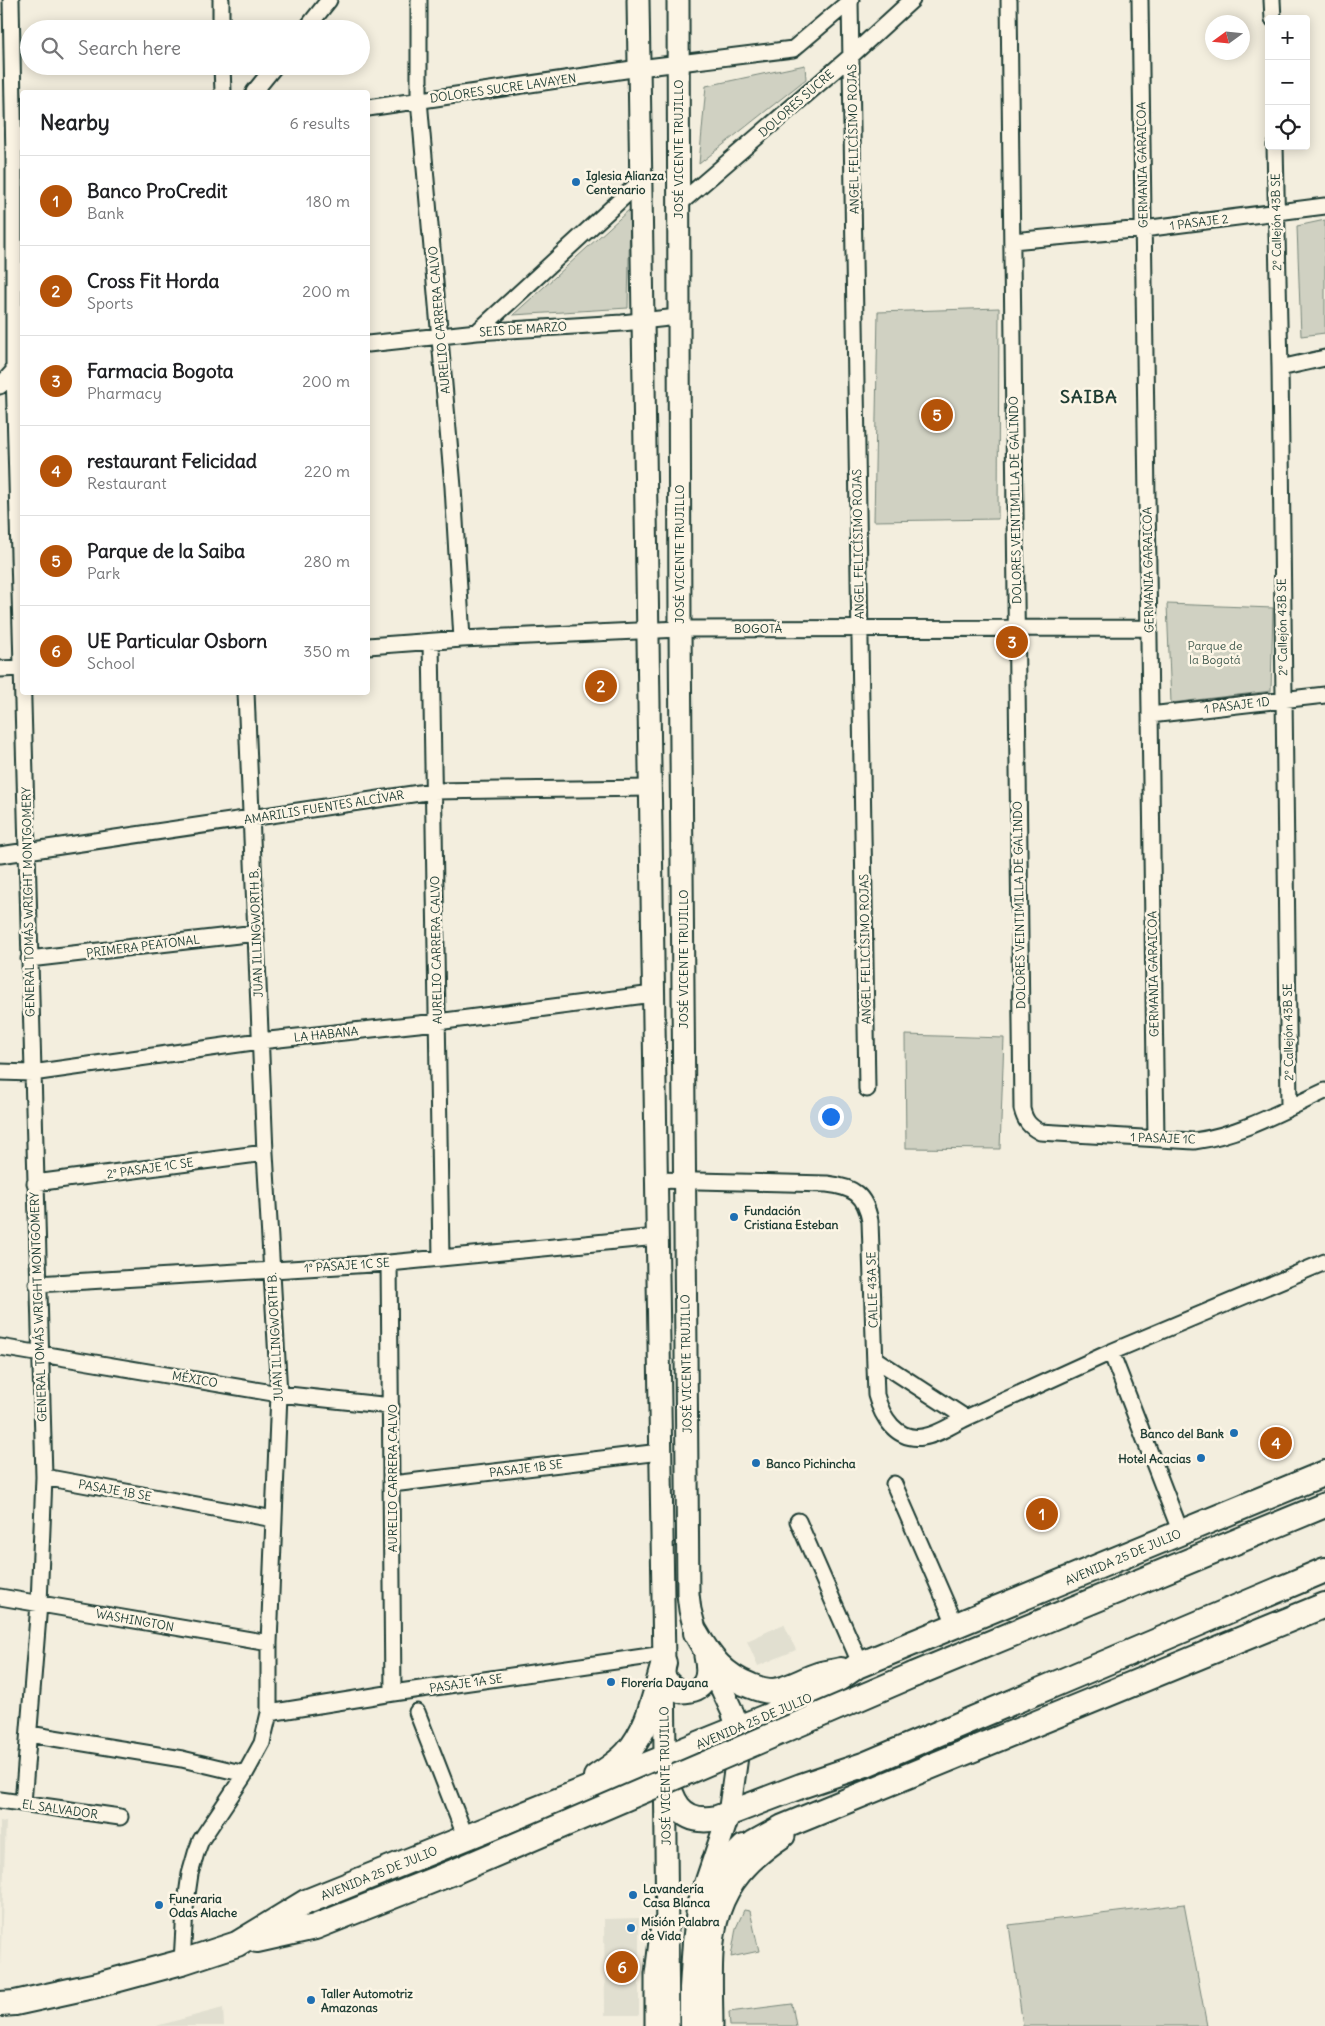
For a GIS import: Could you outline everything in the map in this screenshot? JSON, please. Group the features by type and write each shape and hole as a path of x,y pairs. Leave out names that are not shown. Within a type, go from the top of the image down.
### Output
{"main road":[{"name":"JOSÉ VICENTE TRUJILLO","path":"638,0 668,2026"},
{"name":"JOSÉ VICENTE TRUJILLO","path":"678,0 678,317 688,1594 690,1610 700,1643 732,1711 738,1729 738,1754 729,1814 700,1902"},
{"name":"AVENIDA 25 DE JULIO","path":"237,1944 306,1902 568,1796 664,1763 808,1700 859,1666 1325,1473"},
{"name":"AVENIDA 25 DE JULIO","path":"0,2004 15,2003 98,1985 182,1962 237,1944 315,1927 456,1871 913,1675 1325,1505"},
{"path":"664,1763 671,1795 687,1816 706,1820 729,1814 801,1786 866,1764 1325,1570"},
{"path":"734,1857 768,1835 1325,1605"},
{"path":"664,1665 670,1684 680,1692 694,1691 700,1688 707,1675 700,1643"},
{"path":"700,1643 720,1668 742,1683 764,1690 773,1691 785,1688 818,1675 859,1666"},
{"path":"568,1796 612,1766 627,1754 637,1741 646,1723 664,1665"},
{"path":"692,2026 693,1969 700,1902 711,1882 755,1836 773,1822 810,1796 866,1764"},
{"path":"712,2026 712,1953 714,1928 720,1907 739,1876 756,1857 772,1844 828,1810"}],"street":[{"name":"GENERAL TOMÁS WRIGHT MONTGOMERY","path":"11,0 12,161 20,483"},
{"path":"221,0 222,20"},
{"path":"313,20 329,0"},
{"name":"AURELIO CARRERA CALVO","path":"419,0 420,100 453,487 462,639"},
{"path":"639,68 794,49 850,0"},
{"name":"ANGEL FELICÍSIMO ROJAS","path":"850,0 867,1088"},
{"name":"DOLORES SUCRE","path":"678,205 851,56 912,0"},
{"name":"DOLORES VEINTIMILLA DE GALINDO","path":"1009,0 1022,1103 1025,1120"},
{"name":"GERMANIA GARAICOA","path":"1140,0 1156,1139"},
{"path":"1272,0 1273,15"},
{"name":"DOLORES SUCRE LAVAYEN","path":"370,108 639,68"},
{"path":"222,75 223,90"},
{"path":"256,90 268,75"},
{"name":"2º Callejón 43B SE","path":"1275,150 1280,368 1289,1107"},
{"path":"477,332 641,181"},
{"name":"1 PASAJE 2","path":"1012,240 1143,229 1325,206"},
{"name":"SEIS DE MARZO","path":"370,344 477,332 622,323 678,317"},
{"path":"1280,368 1325,358"},
{"path":"0,386 18,366"},
{"path":"0,392 19,390"},
{"name":"BOGOTÁ","path":"370,646 462,639 680,628 1149,628"},
{"name":"AURELIO CARRERA CALVO","path":"431,642 441,1258"},
{"path":"0,670 20,668"},
{"name":"GENERAL TOMÁS WRIGHT MONTGOMERY","path":"23,695 37,1284 44,1477 39,1604 23,1803"},
{"name":"JUAN ILLINGWORTH B.","path":"182,1962 185,1909 190,1874 196,1853 201,1840 245,1774 262,1743 269,1713 269,1643 279,1394 265,1153 246,695"},
{"name":"1 PASAJE 1D","path":"1150,715 1325,695"},
{"name":"AMARILIS FUENTES ALCÍVAR","path":"0,855 434,791 650,788"},
{"name":"PRIMERA PEATONAL","path":"29,959 256,933"},
{"name":"LA HABANA","path":"0,1072 32,1073 260,1042 437,1022 653,994"},
{"name":"1 PASAJE 1C","path":"1025,1120 1031,1127 1040,1132 1194,1141 1210,1139 1229,1133 1325,1091"},
{"name":"2° PASAJE 1C SE","path":"35,1183 265,1153"},
{"name":"CALLE 43A SE","path":"656,1180 842,1186 854,1191 863,1199 868,1208 870,1221 875,1359"},
{"name":"1° PASAJE 1C SE","path":"37,1284 389,1263 656,1237"},
{"path":"875,1359 876,1395 883,1418 891,1426 903,1433 922,1437 934,1434 1111,1352 1325,1262"},
{"name":"AURELIO CARRERA CALVO","path":"389,1263 392,1406 393,1693"},
{"name":"MÉXICO","path":"0,1346 279,1394 392,1406"},
{"path":"1111,1352 1181,1533"},
{"path":"875,1359 966,1418"},
{"name":"PASAJE 1B SE","path":"392,1484 660,1452"},
{"name":"PASAJE 1B SE","path":"44,1477 274,1519"},
{"path":"894,1484 956,1626"},
{"path":"798,1521 859,1666"},
{"name":"WASHINGTON","path":"0,1597 269,1643"},
{"name":"PASAJE 1A SE","path":"269,1713 393,1693 664,1665"},
{"path":"417,1712 466,1838"},
{"path":"29,1734 182,1759 245,1774"},
{"name":"EL SALVADOR","path":"0,1800 120,1818"},
{"path":"653,2026 652,1974 666,1872"}],"shaded area":[{"path":"784,1624 796,1650 758,1666 747,1641"},
{"path":"0,1821 6,1822 0,1969"},
{"path":"639,1918 639,2015 605,2015 604,1919"},
{"path":"223,2008 224,2026 156,2026"}],"green space":[{"path":"805,65 806,79 699,164 706,86"},
{"path":"630,209 628,308 513,315"},
{"path":"1325,220 1325,333 1301,336 1297,226"},
{"path":"999,308 998,519 874,521 878,312"},
{"name":"Parque de la Bogotá","path":"1167,604 1273,608 1271,691 1171,703"},
{"path":"905,1035 1004,1038 1000,1149 906,1148"},
{"path":"1184,1904 1207,2026 1023,2026 1009,1925"},
{"path":"744,1910 750,1911 759,1951 731,1957 736,1928"},
{"path":"792,2004 796,2026 730,2026 729,2012"}],"place":[{"name":"Iglesia Alianza Centenario","path":"576,182"},
{"name":"Parque de la Saiba","path":"937,415"},
{"name":"Farmacia Bogota","path":"1012,642"},
{"name":"Cross Fit Horda","path":"601,686"},
{"name":"Fundación Cristiana Esteban","path":"734,1217"},
{"name":"Banco del Bank","path":"1234,1433"},
{"name":"restaurant Felicidad","path":"1276,1443"},
{"name":"Hotel Acacias","path":"1201,1458"},
{"name":"Banco Pichincha","path":"756,1463"},
{"name":"Banco ProCredit","path":"1042,1514"},
{"name":"Florería Dayana","path":"611,1682"},
{"name":"Lavandería Casa Blanca","path":"633,1895"},
{"name":"Funeraria Odas Alache","path":"159,1905"},
{"name":"Misión Palabra de Vida","path":"631,1928"},
{"name":"UE Particular Osborn","path":"622,1967"},
{"name":"Taller Automotriz Amazonas","path":"311,2000"}],"district":[{"name":"SAIBA","path":"1089,396"}]}
